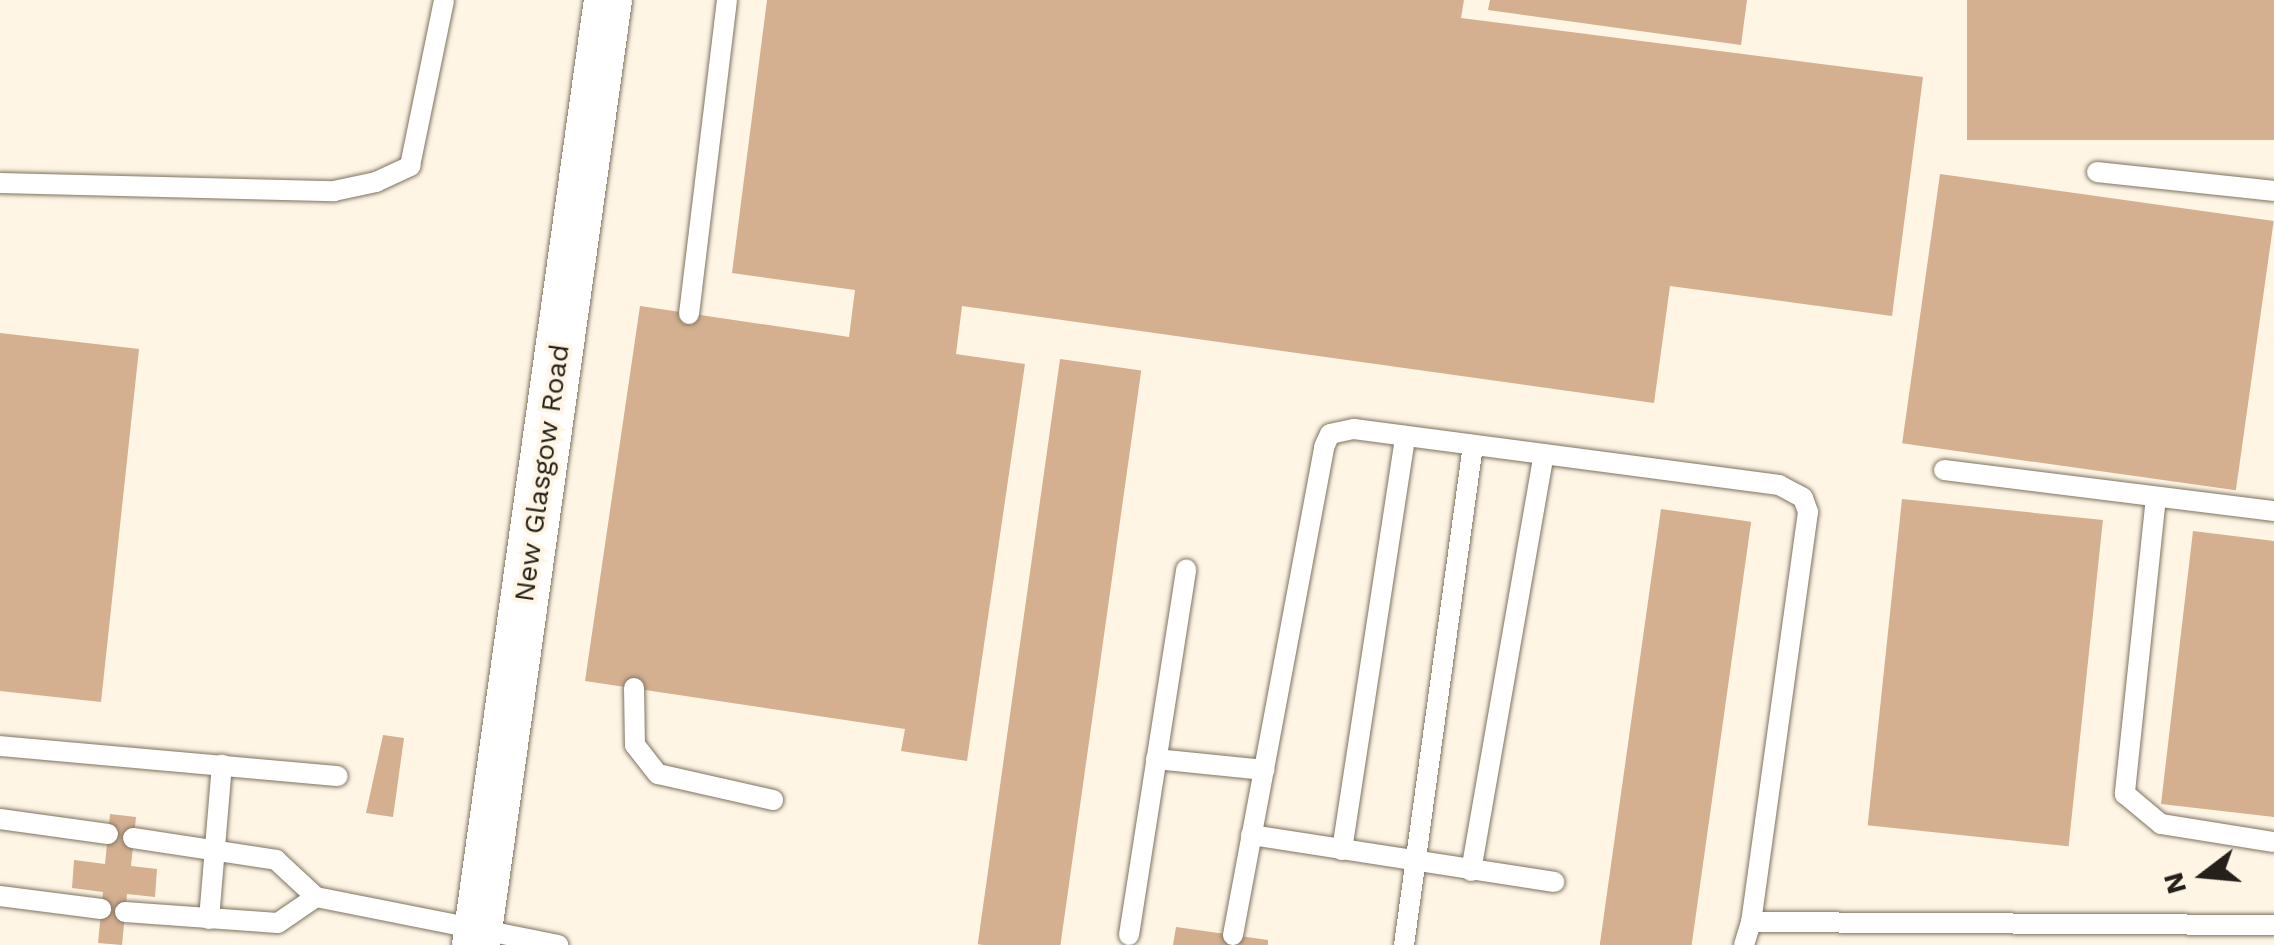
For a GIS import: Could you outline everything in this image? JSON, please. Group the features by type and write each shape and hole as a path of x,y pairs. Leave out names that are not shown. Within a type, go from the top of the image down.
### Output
{"street":[{"name":"New Glasgow Road","path":"477,937 608,0"}],"lane":[{"path":"0,183 334,191 376,182 410,166 444,0"},
{"path":"689,314 727,0"},
{"path":"2096,172 2274,191"},
{"path":"1233,935 1324,447 1338,430 1779,485 1802,498 1808,512 1744,945"},
{"path":"1342,850 1405,436"},
{"path":"1404,945 1409,862 1474,445"},
{"path":"1472,871 1544,454"},
{"path":"1944,470 2274,511"},
{"path":"2156,496 2125,794 2161,824 2274,842"},
{"path":"1129,935 1186,569"},
{"path":"634,688 635,745 658,774 774,800"},
{"path":"0,746 338,776"},
{"path":"1156,759 1264,770"},
{"path":"208,919 222,765"},
{"path":"0,819 108,834"},
{"path":"1251,835 1554,882"},
{"path":"134,838 276,860 316,896 477,937 558,945"},
{"path":"0,896 101,909"},
{"path":"126,912 278,923 316,896"},
{"path":"1750,922 2274,924"}],"building":[{"path":"767,0 1464,0 1461,18 1923,77 1892,316 1670,286 1654,403 962,306 956,354 1025,364 967,761 901,751 905,729 585,681 640,306 849,337 855,290 732,273"},
{"path":"1490,0 1747,0 1741,45 1488,10"},
{"path":"1967,0 2274,0 2274,140 1967,140"},
{"path":"1940,174 2274,221 2236,490 1902,443"},
{"path":"0,333 139,349 101,702 0,691"},
{"path":"1060,359 1141,370 1060,945 978,944"},
{"path":"1902,499 2103,520 2069,846 1868,825"},
{"path":"1661,509 1751,522 1692,945 1600,945"},
{"path":"2193,531 2274,541 2274,817 2161,804"},
{"path":"383,735 404,738 393,817 366,813"},
{"path":"110,814 136,817 131,866 157,869 155,897 127,894 122,945 98,943 103,892 72,888 74,860 105,864"},
{"path":"1176,927 1268,940 1268,945 1173,945"}]}
